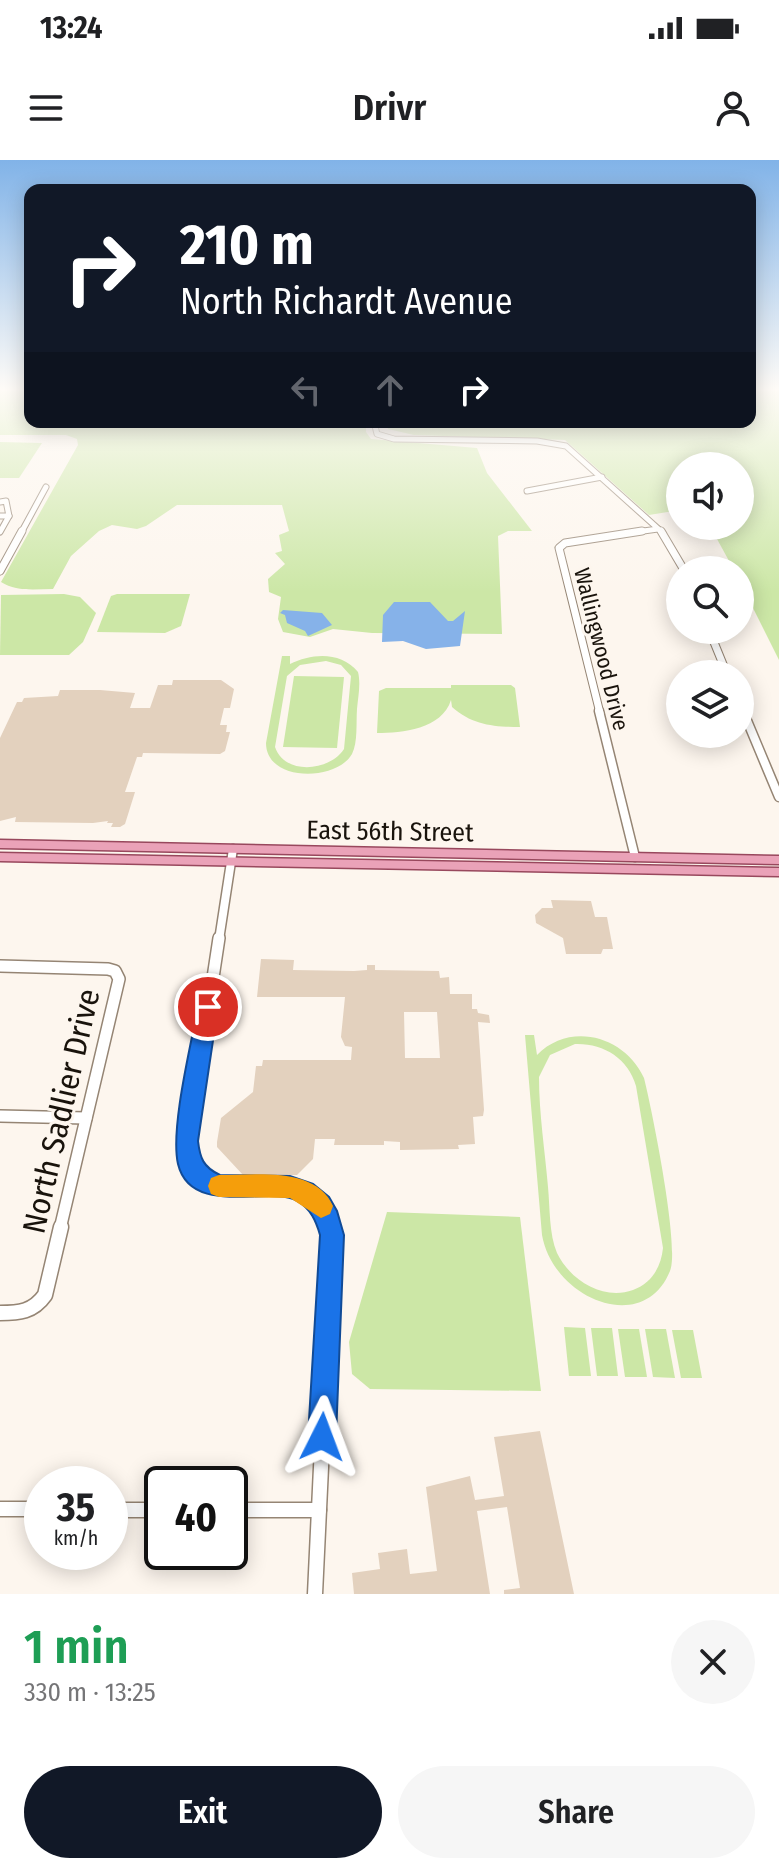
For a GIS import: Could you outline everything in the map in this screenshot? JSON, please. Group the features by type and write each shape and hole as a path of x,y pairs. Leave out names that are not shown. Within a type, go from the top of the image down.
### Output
{"main road":[{"name":"East 56th Street","path":"0,844 233,855"},
{"name":"East 56th Street","path":"0,857 233,855 505,860 779,872"},
{"name":"East 56th Street","path":"505,860 635,857 779,860"}],"street":[{"path":"582,458 658,529 678,556"},
{"path":"527,491 602,477"},
{"path":"0,571 46,487"},
{"path":"0,502 6,501 9,516 0,532"},
{"path":"0,516 9,516"},
{"name":"Wallingwood Drive","path":"635,857 559,548 565,543 658,529"},
{"path":"754,737 779,797"},
{"path":"233,855 186,1156 198,1175 220,1186 290,1187 305,1192 321,1206 328,1220 332,1235 315,1594"},
{"name":"North Sadlier Drive","path":"0,966 105,968 115,971 119,980 45,1293 36,1307 23,1313 0,1313"},
{"path":"0,1116 86,1118"},
{"path":"0,1509 24,1509"},
{"path":"248,1510 319,1510"}],"green space":[{"path":"0,458 32,458 19,478 0,478"},
{"path":"71,458 481,458 487,473 532,531 508,531 498,536 502,634 372,633 333,629 310,637 283,632 278,619 281,597 269,592 268,579 285,564 275,553 282,551 279,535 289,531 282,505 177,505 137,529 112,525 99,531 71,556 53,589 26,589 1,582"},
{"path":"585,458 666,458 666,512 649,515"},
{"path":"754,458 779,458 779,660 754,610 754,556 726,556 718,540 754,540"},
{"path":"64,594 80,597 96,613 83,642 69,655 0,655 1,595"},
{"path":"190,594 181,626 165,633 97,632 111,596"},
{"path":"282,656 290,656 290,664 317,656 335,657 358,672 355,744 352,754 344,763 318,773 289,771 269,756 266,743","holes":["326,661 341,665 351,676 344,749 319,766 288,763 275,747 287,676 300,665"]},
{"path":"294,676 344,677 337,748 283,747"},
{"path":"451,685 511,685 515,688 520,727 475,721 452,707 451,700 446,710 430,723 409,730 377,733 379,691 386,688 451,688"},
{"path":"525,1035 534,1035 537,1055 565,1038 596,1038 624,1052 644,1078 668,1208 672,1257 670,1271 657,1291 640,1302 621,1305 600,1301 580,1291 563,1276 550,1257 542,1235","holes":["575,1044 604,1049 621,1060 636,1086 663,1248 658,1268 650,1279 640,1287 622,1293 610,1293 589,1286 570,1272 557,1253 551,1229 539,1077 550,1055"]},
{"path":"387,1212 520,1217 541,1391 370,1389 352,1374 349,1342"},
{"path":"564,1327 585,1328 591,1376 569,1376"},
{"path":"591,1328 612,1328 618,1376 597,1376"},
{"path":"618,1329 639,1329 647,1377 625,1377"},
{"path":"645,1329 666,1329 675,1378 653,1377"},
{"path":"672,1330 693,1330 702,1378 681,1378"}],"water":[{"path":"394,602 430,602 448,621 453,621 465,611 460,646 426,649 403,641 382,642 383,615"},
{"path":"283,610 322,613 332,625 308,636 305,631 287,623 285,615 280,613"}],"building":[{"path":"173,680 221,680 234,689 230,708 224,708 220,725 227,725 226,732 230,732 225,751 220,754 143,753 142,757 137,757 125,792 135,792 125,824 120,827 111,827 113,823 108,821 15,822 16,817 0,821 0,738 17,702 22,702 24,698 58,696 60,690 100,690 135,693 130,708 150,708 158,685 172,685"},
{"path":"551,900 591,901 595,917 607,917 613,949 603,949 601,954 566,954 563,938 536,923 535,915 542,908 553,908"},
{"path":"261,959 294,960 293,970 354,971 367,970 367,965 375,965 375,970 439,971 440,978 449,977 450,994 472,994 472,1009 489,1015 490,1023 478,1022 484,1110 483,1116 473,1117 475,1144 458,1145 459,1149 400,1150 400,1142 334,1145 335,1139 315,1139 313,1159 297,1175 243,1175 217,1147 217,1142 221,1118 253,1092 256,1066 262,1066 263,1060 351,1060 352,1047 345,1046 341,1037 345,997 257,997","holes":["404,1012 437,1012 440,1058 405,1058"]},
{"path":"540,1431 574,1594 504,1594 504,1590 520,1588 507,1507 477,1511 490,1594 354,1594 352,1573 380,1569 378,1553 407,1549 410,1574 437,1571 426,1487 470,1476 475,1500 504,1496 494,1437"}],"slow traffic":[{"path":"219,1186 290,1187 305,1192 321,1206"}],"route":[{"path":"208,1007 186,1141 186,1156 192,1169 206,1181 220,1186 290,1187 305,1192 321,1206 332,1235 322,1437"}]}
